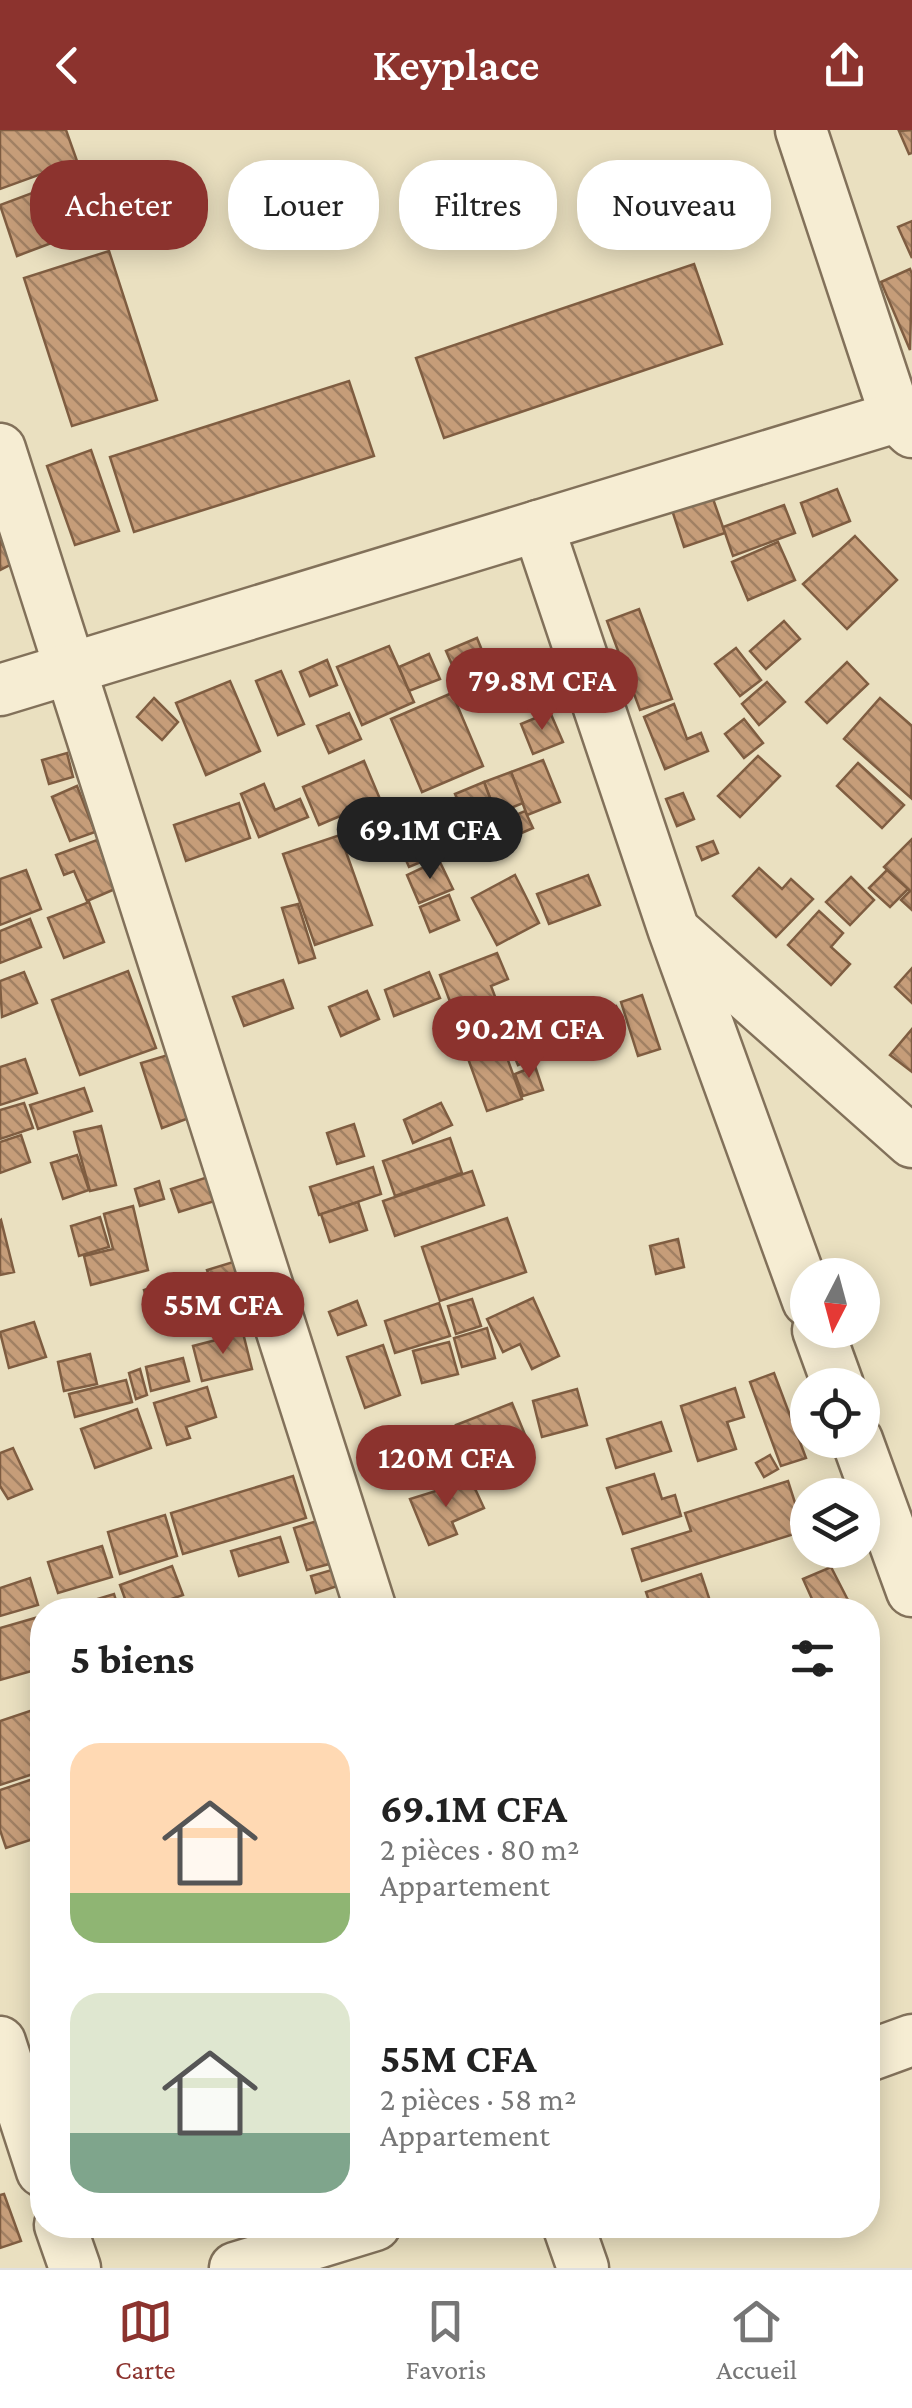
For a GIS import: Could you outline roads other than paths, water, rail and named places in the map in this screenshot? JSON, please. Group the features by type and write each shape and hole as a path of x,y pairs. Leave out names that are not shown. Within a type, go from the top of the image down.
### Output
{"street":[{"path":"0,690 538,526 904,424 801,130"},
{"path":"0,449 366,1598"},
{"path":"538,526 674,931 792,1258"},
{"path":"674,931 912,1142"},
{"path":"864,1458 912,1592"},
{"path":"880,2052 912,2040"},
{"path":"0,2042 30,2134"},
{"path":"64,2238 74,2268"},
{"path":"235,2268 333,2238"},
{"path":"573,2238 583,2268"}]}
